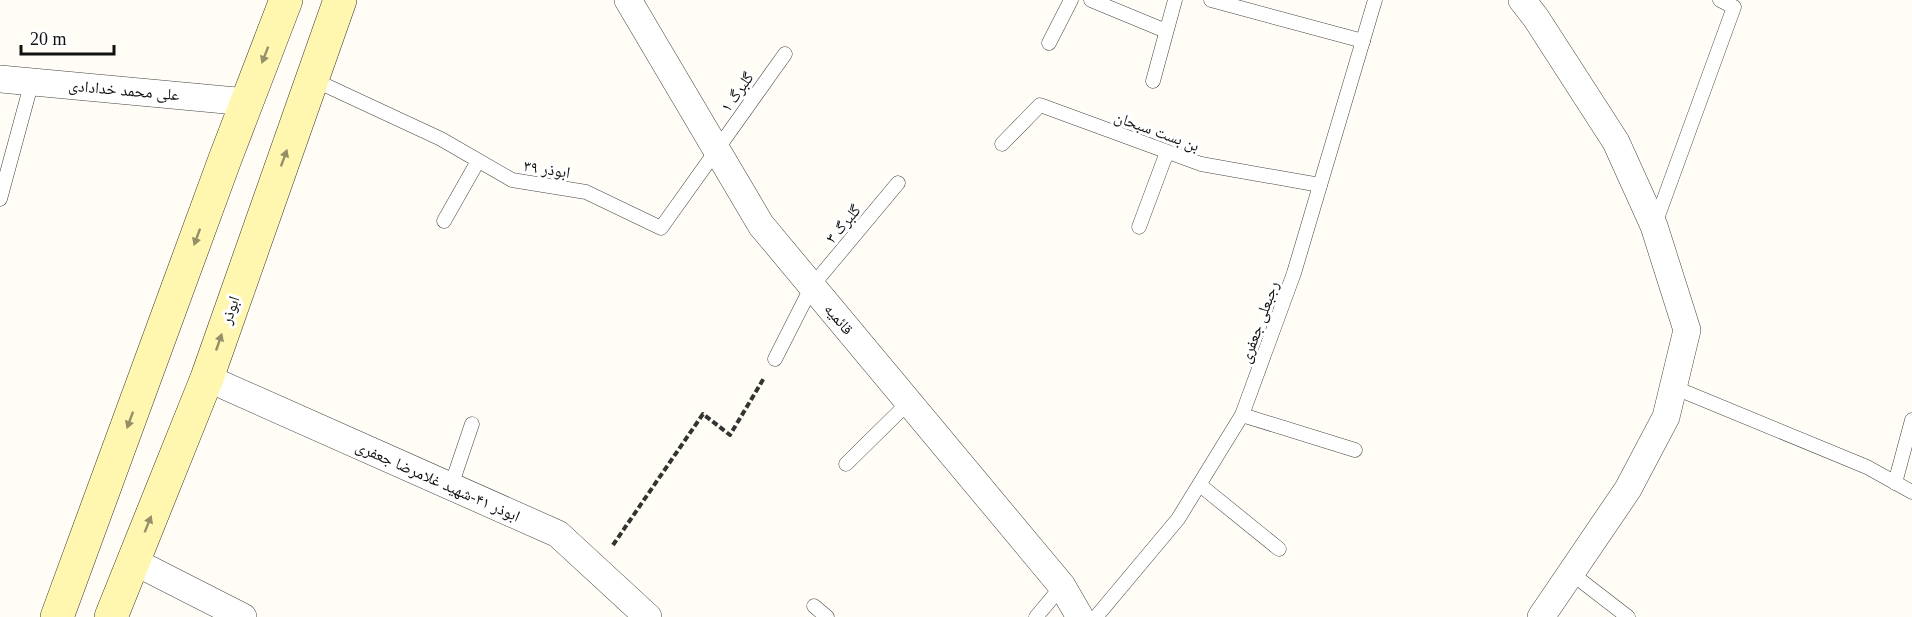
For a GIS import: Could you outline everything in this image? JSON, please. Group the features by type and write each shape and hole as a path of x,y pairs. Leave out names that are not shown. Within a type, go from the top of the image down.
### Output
{"main road":[{"path":"57,617 286,0"},
{"name":"ابوذر","path":"111,617 207,378 340,0"}],"street":[{"name":"قائمیه","path":"628,0 760,225 1062,586 1080,617"},
{"path":"1522,0 1616,142 1654,226 1687,330 1666,417 1628,489 1541,617"},
{"name":"علی محمد خدادادی","path":"0,79 247,102"},
{"name":"ابوذر ۴۱-شهید غلامرضا جعفری","path":"207,378 558,534 648,617"},
{"path":"133,561 243,617"}],"lane":[{"path":"1049,43 1071,0"},
{"path":"1091,0 1166,31"},
{"path":"1153,81 1175,0"},
{"path":"1211,0 1363,41"},
{"name":"رجبعلی جعفری","path":"1096,617 1178,519 1242,415 1294,273 1375,0"},
{"path":"1654,226 1736,4 1720,0"},
{"name":"گلبرگ ۱","path":"717,150 785,54"},
{"name":"ابوذر ۳۹","path":"312,79 441,139 512,180 586,192 662,228 717,150"},
{"path":"0,199 32,81"},
{"name":"بن بست سبحان","path":"1002,144 1040,105 1202,164 1320,185"},
{"path":"1139,227 1167,152"},
{"path":"444,221 478,160"},
{"name":"گلبرگ ۳","path":"775,359 812,286 898,183"},
{"path":"1673,387 1867,467 1912,492"},
{"path":"846,464 909,402"},
{"path":"1242,415 1354,450"},
{"path":"1895,483 1912,420"},
{"path":"451,486 472,424"},
{"path":"1200,485 1279,549"},
{"path":"1571,573 1628,617"},
{"path":"1036,617 1062,586"},
{"path":"814,606 827,617"}],"path":[{"path":"596,570 703,414 730,435 775,359"}]}
